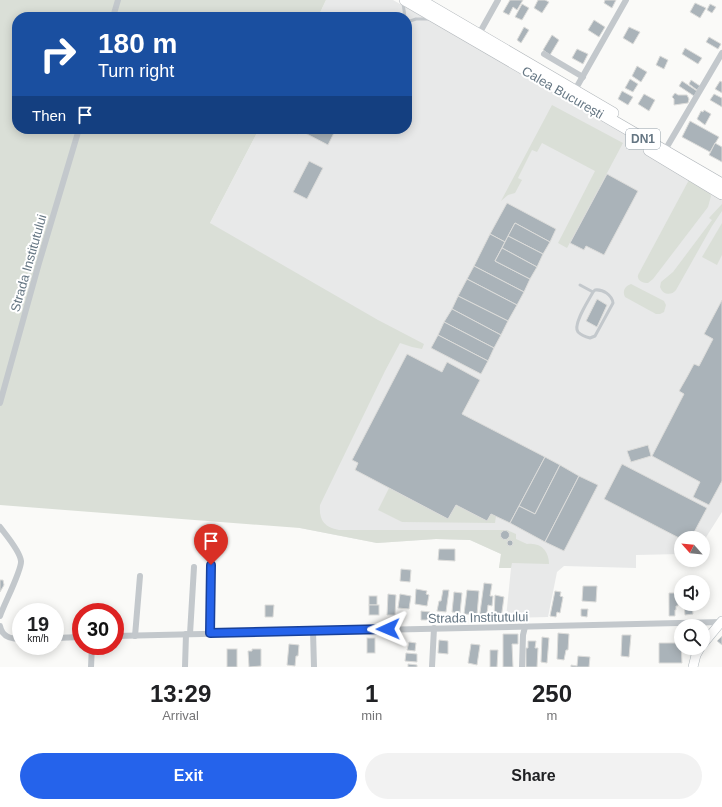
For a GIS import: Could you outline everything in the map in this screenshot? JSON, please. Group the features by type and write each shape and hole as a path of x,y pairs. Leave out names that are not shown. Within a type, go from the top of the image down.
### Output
{"highway":[{"name":"Calea București","path":"404,0 722,177"},
{"name":"Calea București","path":"420,0 479,34 572,93 668,145 722,177"},
{"path":"572,93 584,109 722,194"}],"main road":[{"path":"710,636 722,622"},
{"path":"693,667 696,655"}],"street":[{"path":"114,12 118,0"},
{"path":"479,34 498,0"},
{"path":"572,93 626,0"},
{"path":"668,145 722,53"},
{"path":"544,54 582,76"},
{"name":"Strada Institutului","path":"0,403 39,263 78,134"},
{"path":"0,527 18,553 21,561 19,570 0,616"},
{"path":"210,633 211,565"},
{"path":"185,667 194,567"},
{"path":"135,636 140,576"},
{"name":"Strada Institutului","path":"124,636 722,622"},
{"path":"0,626 1,631 5,636 12,639"},
{"path":"522,667 523,635 525,627"},
{"path":"432,667 434,628"},
{"path":"313,631 314,667"},
{"path":"92,655 92,667"}],"lane":[{"path":"401,0 404,12"},
{"path":"412,20 436,18"},
{"path":"580,285 593,292"},
{"path":"598,289 609,295 612,297 613,303 595,336 591,338 580,334 577,327 578,321 593,292 598,289"}],"shaded area":[{"path":"0,0 326,0 320,12 12,12 12,134 256,134 210,223 378,320 424,344 422,349 400,343 320,505 320,514 323,522 329,527 339,530 507,530 516,534 516,539 527,544 536,544 543,548 548,555 549,564 512,563 511,568 499,568 501,554 470,540 436,539 377,543 300,528 0,505"},
{"path":"326,0 393,0 558,93 722,191 722,512 710,531 674,531 674,554 636,555 636,568 564,566 557,572 548,617 506,618 511,568 499,568 501,554 470,540 436,539 377,543 300,528 210,223 256,134 412,134 412,12 320,12"},
{"path":"552,105 623,143 567,248 558,243 595,171 542,143 537,152 532,150 518,178 522,180 515,193 508,195 501,201"},
{"path":"690,178 710,193 711,196 708,207 653,279 648,283 642,282 638,279 638,275"},
{"path":"722,204 722,211 676,290 670,294 663,292 660,287 661,282 673,272 712,220 709,218"},
{"path":"722,223 722,255 717,265 702,257"},
{"path":"631,284 664,301 666,305 664,312 656,314 625,297 625,289"},
{"path":"389,488 448,519 456,505 487,521 491,514 496,516 495,523 402,522 378,510"}],"building":[{"path":"510,0 523,0 517,10 513,7 509,15 503,12"},
{"path":"538,0 545,0 549,2 542,13 534,8"},
{"path":"605,0 616,0 612,8 604,3"},
{"path":"695,3 706,8 700,18 690,12"},
{"path":"522,4 529,8 522,20 515,17"},
{"path":"710,4 716,7 712,13 707,10"},
{"path":"594,20 605,27 599,37 588,30"},
{"path":"524,27 529,30 521,43 517,40"},
{"path":"629,27 640,32 633,44 623,38"},
{"path":"552,35 559,40 550,55 543,50"},
{"path":"709,37 721,44 718,49 706,42"},
{"path":"685,48 702,58 698,64 682,54"},
{"path":"577,49 588,54 583,64 572,58"},
{"path":"660,56 668,60 664,69 656,65"},
{"path":"637,66 647,72 641,82 632,76"},
{"path":"630,79 638,84 633,92 625,88"},
{"path":"691,80 700,86 697,90 689,84"},
{"path":"682,81 697,91 694,96 679,86"},
{"path":"720,81 722,82 722,93 715,89"},
{"path":"622,91 633,97 628,105 618,99"},
{"path":"675,93 678,95 687,95 689,99 688,103 674,105 674,99 672,97"},
{"path":"644,94 655,100 649,111 638,104"},
{"path":"714,94 722,98 722,107 710,100"},
{"path":"704,110 711,114 705,125 697,119 701,111 703,112"},
{"path":"690,121 719,137 710,152 682,137"},
{"path":"307,134 334,134 328,145"},
{"path":"715,143 722,147 722,162 709,155"},
{"path":"309,161 323,168 307,199 293,192"},
{"path":"607,174 638,191 604,255 586,246 584,250 570,243"},
{"path":"507,203 556,229 550,242 515,223 505,242 490,234"},
{"path":"515,223 550,242 543,254 508,236"},
{"path":"490,234 505,242 495,261 530,279 524,292 474,266"},
{"path":"508,236 543,254 537,267 502,248"},
{"path":"502,248 537,267 530,279 495,261"},
{"path":"474,266 524,292 517,305 467,279"},
{"path":"467,279 517,305 508,321 458,296"},
{"path":"458,296 508,321 501,335 452,309"},
{"path":"597,299 607,305 597,327 586,321"},
{"path":"722,300 722,481 709,505 693,497 700,482 652,456 684,394 679,391 694,364 699,366 713,339 704,334"},
{"path":"452,309 501,335 494,348 444,322"},
{"path":"444,322 494,348 488,361 438,335"},
{"path":"438,335 488,361 481,374 431,348"},
{"path":"407,354 442,372 447,362 480,380 462,414 545,457 510,523 491,514 487,521 456,505 448,519 355,470 358,463 352,460"},
{"path":"648,445 651,456 631,462 627,451"},
{"path":"545,457 560,465 535,514 519,506"},
{"path":"622,464 707,508 695,531 674,531 674,535 604,499"},
{"path":"560,465 579,476 545,542 510,523 519,506 535,514"},
{"path":"579,476 598,485 564,551 545,542"},
{"path":"505,530 510,535 505,540 500,535"},
{"path":"510,540 513,543 510,546 507,543"},
{"path":"439,549 455,549 455,561 438,560"},
{"path":"401,569 411,570 410,582 400,581"},
{"path":"0,580 3,580 4,585 0,592"},
{"path":"484,583 492,584 490,596 493,596 492,606 488,605 487,614 485,613 484,620 479,620"},
{"path":"583,586 597,586 596,602 582,601"},
{"path":"416,589 427,591 426,594 429,595 427,606 415,604"},
{"path":"443,590 449,590 446,612 437,611"},
{"path":"467,590 479,591 477,615 464,614"},
{"path":"555,591 561,592 560,596 563,597 560,613 557,612 556,617 550,616"},
{"path":"454,592 462,593 460,613 452,612"},
{"path":"669,593 674,593 675,616 669,616"},
{"path":"388,594 396,595 395,615 387,615"},
{"path":"400,594 411,596 409,609 398,608"},
{"path":"495,595 504,597 501,619 494,618"},
{"path":"369,596 377,596 377,605 369,605"},
{"path":"265,605 274,605 273,617 265,617"},
{"path":"369,605 379,605 379,615 369,615"},
{"path":"581,609 588,609 587,617 581,616"},
{"path":"421,611 430,612 429,620 421,620"},
{"path":"685,611 693,611 693,614 685,615"},
{"path":"558,633 569,634 568,650 566,650 564,660 557,659"},
{"path":"503,634 518,634 518,644 512,644 513,667 503,667"},
{"path":"622,635 631,635 629,657 621,656"},
{"path":"722,636 722,645 717,641"},
{"path":"542,637 549,638 547,663 541,662"},
{"path":"367,638 375,638 375,653 367,653"},
{"path":"439,640 448,641 448,654 438,653"},
{"path":"528,641 536,641 535,648 538,648 537,667 526,667 526,648 528,648"},
{"path":"409,642 416,643 415,651 407,650"},
{"path":"659,643 674,643 674,655 682,655 682,663 659,663"},
{"path":"289,644 299,645 295,666 287,665"},
{"path":"471,644 480,645 477,665 468,663"},
{"path":"227,649 237,649 237,667 227,667"},
{"path":"252,649 261,649 261,666 249,667 248,651 252,651"},
{"path":"490,650 498,650 497,667 490,667"},
{"path":"406,653 417,654 417,662 405,661"},
{"path":"578,656 590,657 589,667 571,667 571,665 577,666"},
{"path":"408,664 417,665 417,667 408,667"}],"route":[{"path":"211,565 210,633 388,629"}]}
